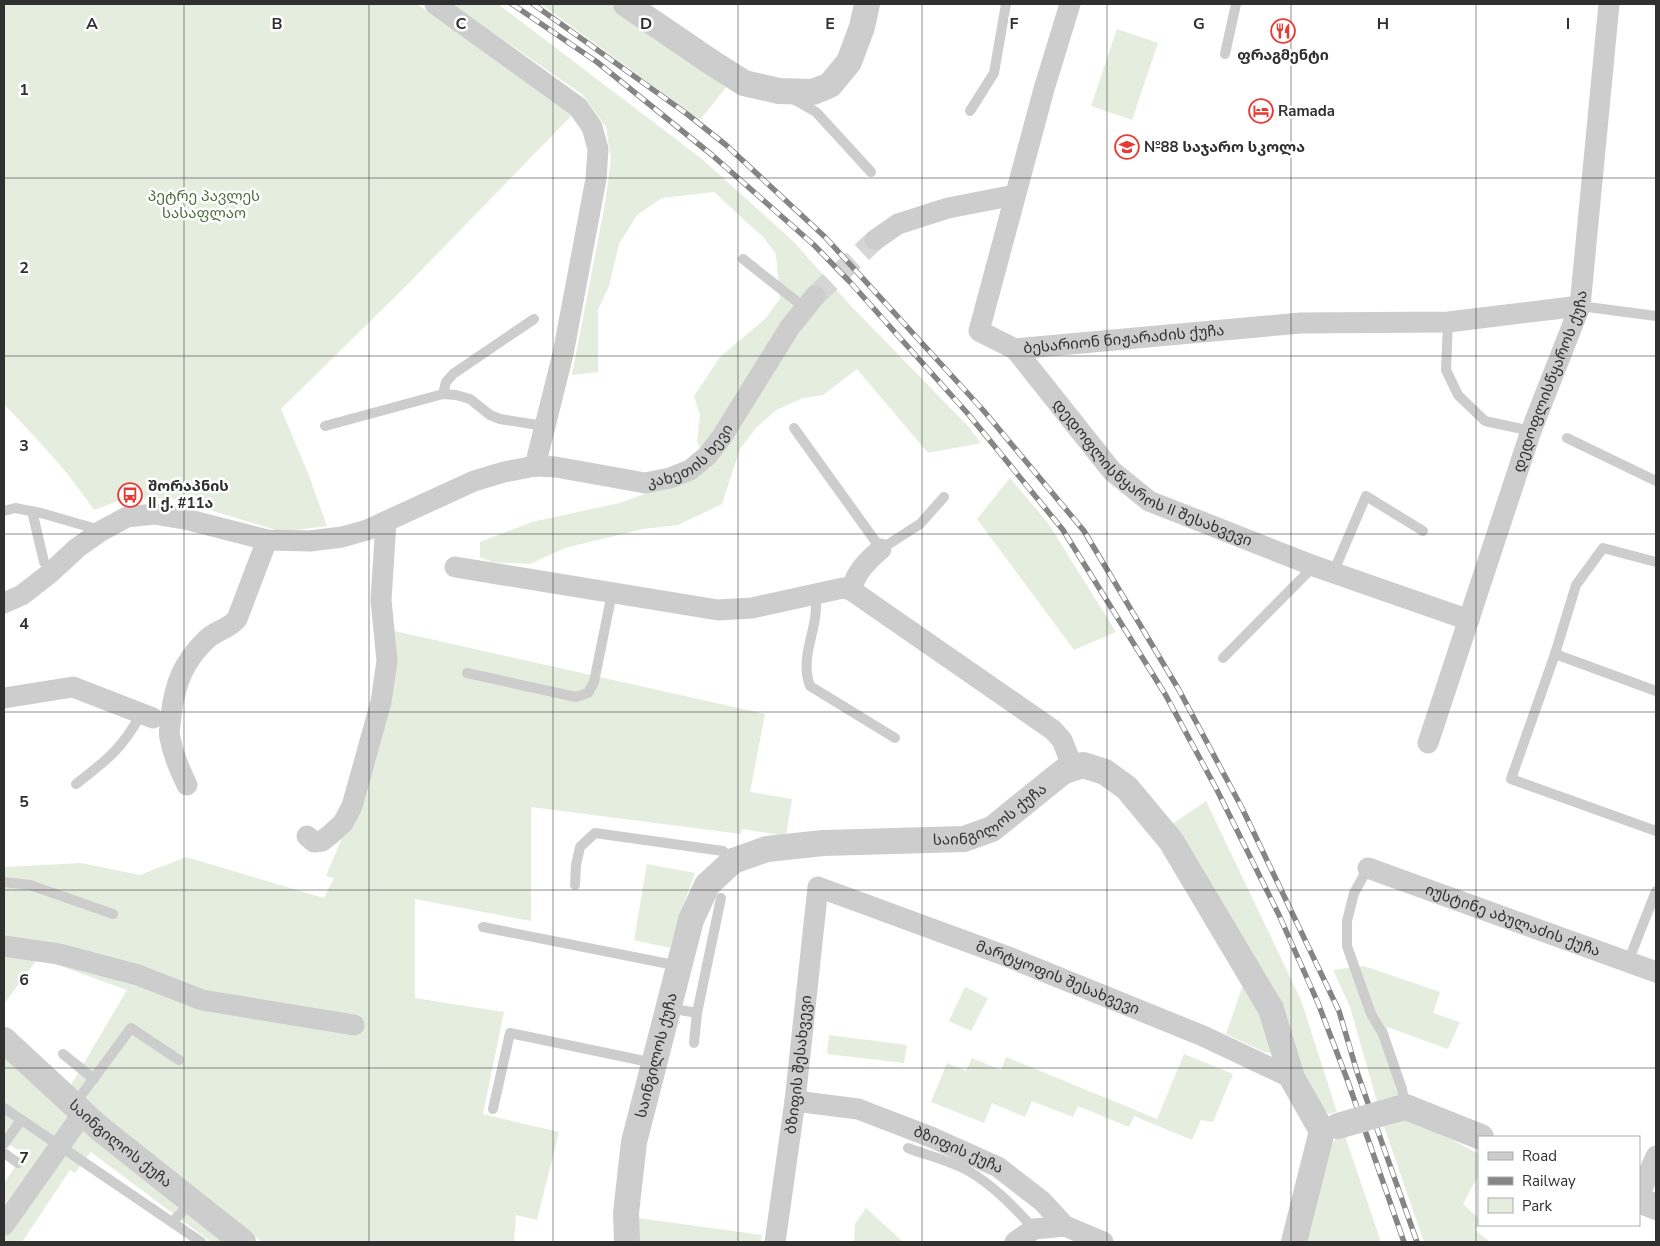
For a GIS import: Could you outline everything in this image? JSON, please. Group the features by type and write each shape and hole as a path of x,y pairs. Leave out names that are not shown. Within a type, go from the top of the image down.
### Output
{"street":[{"path":"435,4 578,107 592,127 598,150 596,180 563,354 535,466"},
{"path":"626,4 744,83 779,91 813,92 830,85 849,62 862,27 867,4"},
{"name":"ბესარიონ ნიჟარაძის ქუჩა","path":"1070,4 1044,89 979,330 1015,349 1301,323 1448,322 1580,306"},
{"name":"დედოფლისწყაროს ქუჩა","path":"1428,743 1532,431 1580,306 1609,4"},
{"path":"875,240 898,224 948,208 1015,195"},
{"name":"კახეთის ხევი","path":"4,603 22,595 101,530 127,517 154,514 189,520 267,540 310,541 342,537 367,530 474,481 504,472 535,466 556,467 645,483 670,478 690,470 707,456 721,438 790,327 810,302"},
{"name":"დედოფლისწყაროს II შესახვევი","path":"1015,349 1112,471 1149,501 1323,570 1470,620"},
{"path":"307,836 314,842 322,841 343,823 352,806 381,702 387,661 381,600 386,522"},
{"path":"187,785 176,762 169,736 174,693 184,667 195,652 207,638 231,626 237,619 267,540"},
{"path":"851,590 854,579 861,569 882,549"},
{"path":"455,567 718,610 752,608 843,588 851,590 1053,730 1062,740 1073,768 1083,765 1105,772 1127,788 1171,842 1272,1009 1292,1078 1330,1128"},
{"path":"4,698 73,687 147,716"},
{"name":"საინგილოს ქუჩა","path":"626,1242 626,1213 634,1142 692,920 707,885 733,861 767,849 814,844 964,839 992,829 1064,771 1073,768"},
{"name":"იუსტინე აბულაძის ქუჩა","path":"1368,868 1656,972"},
{"name":"მარტყოფის შესახვევი","path":"818,887 1015,960 1203,1036 1292,1078"},
{"name":"ბზიფის შესახვევი","path":"775,1242 795,1101 818,887"},
{"path":"4,946 59,954 129,973 202,1000 354,1025"},
{"name":"საინგილოს ქუჩა","path":"4,1040 99,1128 243,1242"},
{"name":"ბზიფის ქუჩა","path":"795,1101 858,1109 931,1137 998,1167 1042,1201 1065,1226 1102,1242"},
{"path":"1330,1128 1401,1108 1478,1136"},
{"path":"4,1225 60,1146 79,1109"},
{"path":"1294,1242 1330,1128"},
{"path":"1640,1194 1656,1156"},
{"path":"1640,1200 1656,1207"},
{"path":"1015,1242 1034,1229 1065,1226"}],"lane":[{"path":"970,111 994,73 1006,4"},
{"path":"1225,54 1236,4"},
{"path":"779,91 816,112 871,172"},
{"path":"742,259 810,302"},
{"path":"1580,306 1656,316"},
{"path":"443,394 446,382 453,374 534,319"},
{"path":"1448,322 1446,370 1458,395 1485,421 1532,431"},
{"path":"325,426 443,394 470,399 490,415 500,419 544,426"},
{"path":"794,428 882,549 920,524 944,497"},
{"path":"1567,438 1656,481"},
{"path":"1223,658 1323,570 1366,496 1423,531"},
{"path":"4,511 15,508 32,511 101,530"},
{"path":"32,511 44,562"},
{"path":"1656,562 1603,548 1576,585 1555,654 1511,780 1656,831"},
{"path":"468,673 576,697 588,693 594,682 612,593"},
{"path":"815,594 816,614 806,662 806,675 810,686 895,738"},
{"path":"1555,654 1656,691"},
{"path":"76,784 106,761 147,716"},
{"path":"575,885 576,864 580,847 595,833 724,851 733,861"},
{"path":"1368,868 1354,893 1347,921 1347,946 1370,1014 1383,1034 1402,1089 1401,1108"},
{"path":"4,882 30,885 113,914"},
{"path":"1628,962 1656,891"},
{"path":"694,1043 697,1013 721,898"},
{"path":"484,927 680,967"},
{"path":"669,1008 697,1013"},
{"path":"79,1109 94,1079 131,1028 179,1060"},
{"path":"493,1108 510,1033 655,1064"},
{"path":"63,1054 94,1079"},
{"path":"4,1108 201,1242"},
{"path":"4,1144 21,1120"},
{"path":"908,1148 966,1169 1001,1195 1034,1229"},
{"path":"4,1153 18,1163"},
{"path":"172,1222 193,1202"}],"green space":[{"name":"პეტრე პავლეს სასაფლაო","path":"4,4 417,4 574,113 406,286 281,409 308,473 327,526 283,532 170,498 120,500 94,510 63,468 4,404"},
{"path":"452,4 498,4 702,159 793,241 851,306 968,426 981,443 928,453 857,369 823,395 803,398 776,410 756,428 740,449 722,504 678,525 643,529 565,548 530,564 493,562 480,557 480,542 532,522 619,503 710,468 697,442 700,415 694,396 720,357 765,319 780,299 776,254 764,238 714,192 662,198 637,215 619,244 609,286 598,310 598,372 572,375 605,203 611,159 606,127 583,95"},
{"path":"541,4 610,4 672,48 730,82 700,120"},
{"path":"1117,29 1158,43 1132,120 1091,106"},
{"path":"1010,478 1048,523 1116,632 1074,650 977,519"},
{"path":"390,630 765,714 750,792 792,799 786,836 742,829 741,834 531,807 531,921 415,899 415,998 504,1012 483,1114 559,1132 537,1220 516,1215 514,1242 262,1242 68,1090 127,990 38,958 4,1004 4,867 81,863 140,875 186,857 324,898 334,878 326,876 347,826"},
{"path":"1206,801 1301,1000 1337,1112 1329,1114 1314,1104 1168,827"},
{"path":"647,864 695,873 670,948 634,940"},
{"path":"1364,966 1440,992 1433,1013 1460,1022 1448,1049 1387,1027 1404,1102 1387,1098 1377,1102 1350,1007 1333,970"},
{"path":"1245,979 1266,1018 1272,1053 1264,1052 1226,1034"},
{"path":"965,987 988,998 971,1031 949,1021"},
{"path":"829,1035 907,1045 904,1063 827,1054"},
{"path":"4,1050 229,1242 211,1242 91,1152 75,1173 70,1170 22,1242 4,1242 4,1183 24,1154 4,1141"},
{"path":"1184,1054 1233,1074 1213,1122 1201,1120 1192,1140 1134,1116 1129,1127 1078,1106 1073,1117 1032,1101 1025,1117 992,1103 984,1123 931,1102 947,1063 966,1071 972,1058 1001,1070 1006,1057 1157,1119"},
{"path":"1410,1118 1478,1153 1478,1176 1463,1204 1478,1218 1478,1226 1475,1230 1490,1242 1424,1242 1383,1124"},
{"path":"1344,1133 1381,1242 1308,1242 1307,1228 1324,1155 1337,1137"},
{"path":"866,1208 903,1242 854,1242 855,1224"},
{"path":"638,1218 762,1235 761,1242 639,1242"}],"tunnel":[{"path":"815,296 875,240"}],"railway":[{"path":"512,4 597,62 712,155 814,245 850,282 969,415 1063,530 1165,694 1217,790 1279,915 1318,1003 1347,1079 1404,1242"},
{"path":"533,4 687,114 726,145 825,237 983,410 1084,531 1179,690 1242,808 1339,1011 1357,1072 1417,1242"}],"place":[{"name":"ფრაგმენტი","path":"1283,31"},
{"name":"Ramada","path":"1261,111"},
{"name":"№88 საჯარო სკოლა","path":"1127,147"},
{"name":"შორაპნის II ქ. #11ა","path":"130,495"}]}
